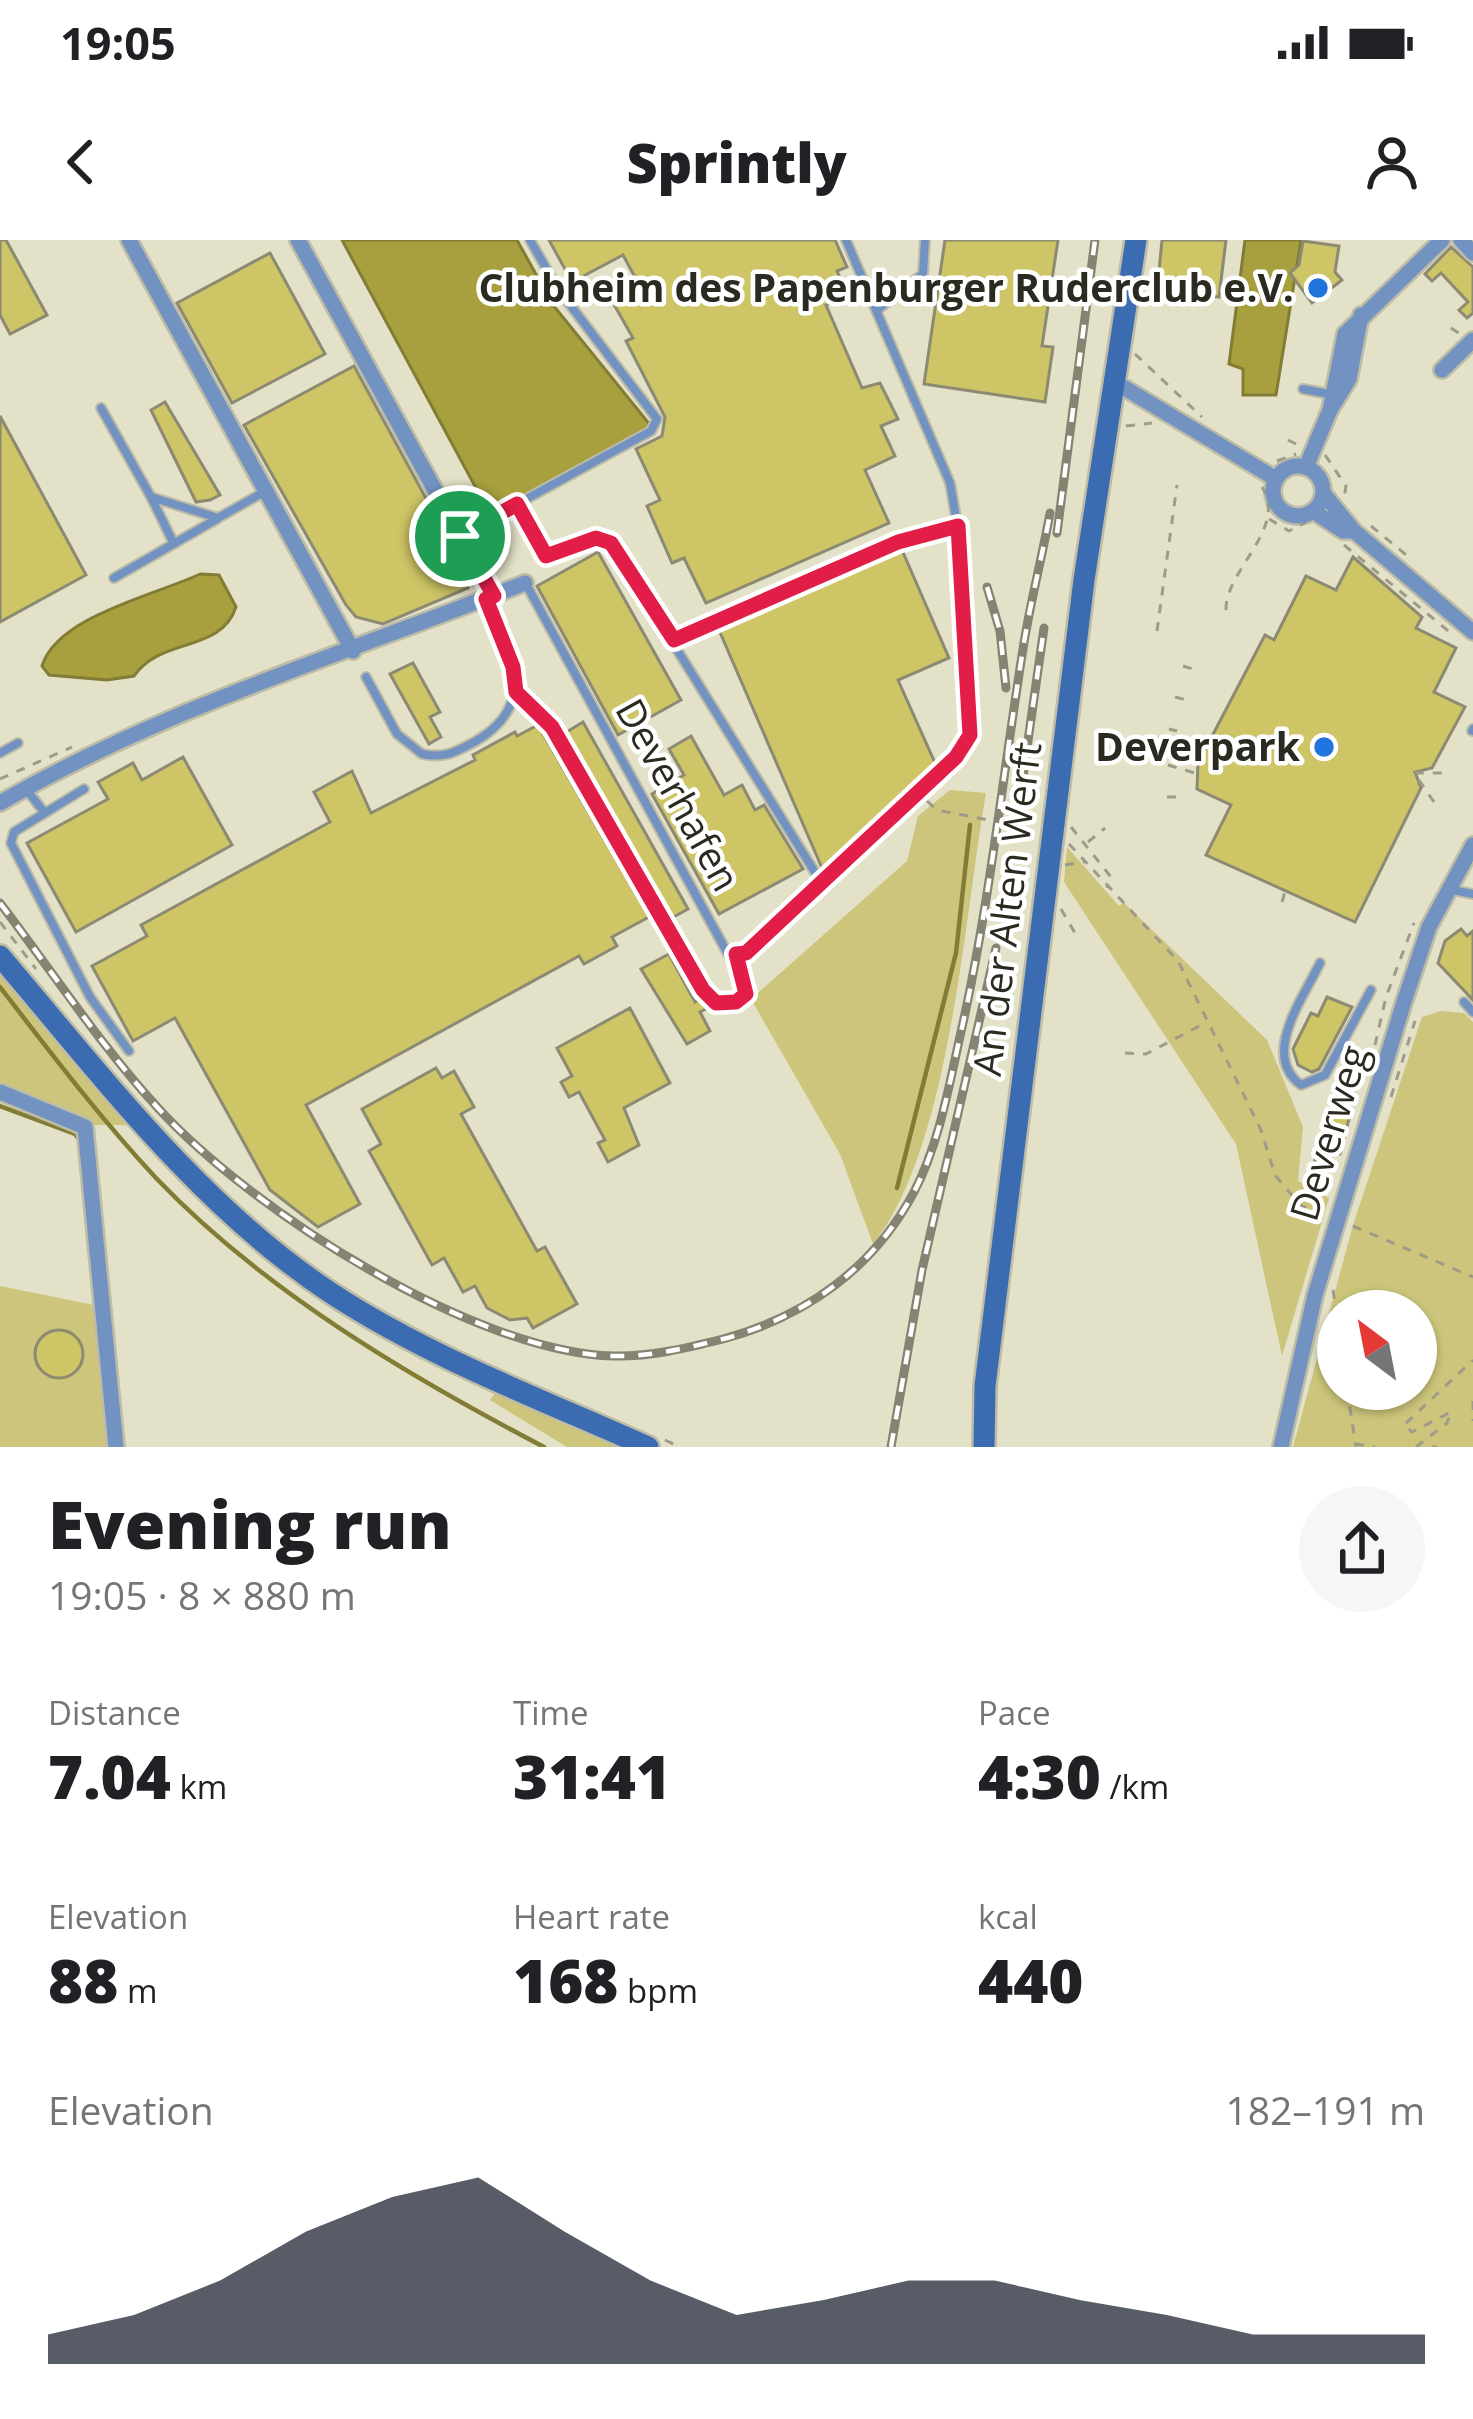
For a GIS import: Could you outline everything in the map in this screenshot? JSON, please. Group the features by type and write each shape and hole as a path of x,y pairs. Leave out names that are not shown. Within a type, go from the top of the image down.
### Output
{"street":[{"path":"129,240 353,651"},
{"path":"298,240 490,597"},
{"name":"An der Alten Werft","path":"983,1447 985,1386 1025,1049 1113,381 1136,240"},
{"path":"1354,531 1343,531 1313,511 1295,515 1283,511 1273,493 1276,479 1307,455 1334,400 1345,334 1442,240"},
{"path":"1461,240 1473,253"},
{"path":"1442,370 1473,340"},
{"path":"1113,381 1276,479"},
{"path":"1307,455 1323,493 1354,531 1468,637"},
{"path":"1313,511 1323,493"},
{"name":"Deverhafen","path":"0,802 184,714 525,583"},
{"name":"Deverweg","path":"1281,1447 1337,1220 1402,1005 1447,889 1472,848"},
{"path":"0,956 167,1149 230,1212 333,1294 450,1359 654,1442"},
{"path":"0,1092 86,1127 116,1447"}],"lane":[{"path":"460,536 651,431 657,418 557,289 530,240"},
{"name":"Deverhafen","path":"525,583 728,954 746,953 970,735 958,526 950,483 845,240"},
{"path":"877,310 923,274 925,240"},
{"path":"1303,389 1334,400"},
{"path":"101,407 174,544"},
{"path":"114,578 266,491"},
{"path":"151,497 218,518"},
{"path":"517,504 546,556 596,538 611,543 821,882"},
{"path":"674,640 898,542 958,526"},
{"path":"366,677 397,734 422,754 439,758 500,725 516,692 513,667 490,597"},
{"path":"516,692 552,727 661,922 716,1003 736,1002 746,994 736,954"},
{"path":"0,753 18,743"},
{"path":"25,788 44,812"},
{"path":"84,789 14,832 11,843 90,997 129,1051"},
{"path":"1447,889 1473,894"},
{"path":"1320,963 1282,1047 1294,1080 1310,1085 1322,1079 1371,990"},
{"path":"1464,1002 1473,1012"}],"path":[{"path":"1133,353 1205,421"},
{"path":"1288,440 1307,455"},
{"path":"1271,459 1328,455 1346,486 1343,501"},
{"path":"1226,610 1226,595 1267,518 1268,496 1258,484"},
{"path":"1157,631 1177,485"},
{"path":"1267,518 1289,531"},
{"path":"1333,535 1468,637"},
{"path":"1184,666 1196,670"},
{"path":"1175,697 1187,700"},
{"path":"1169,729 1177,731"},
{"path":"1168,765 1198,775"},
{"path":"1434,802 1414,773 1448,773"},
{"path":"917,791 937,810 993,821"},
{"path":"1167,797 1180,797"},
{"path":"1086,843 1105,828"},
{"path":"1062,838 1178,961 1261,1130 1275,1174 1300,1205 1473,1277"},
{"path":"1064,867 1085,861"},
{"path":"1282,902 1286,888"},
{"path":"1058,902 1079,940"},
{"path":"0,922 36,970"},
{"path":"1387,1109 1417,1011"},
{"path":"1125,1053 1147,1054 1208,1022"},
{"path":"1332,1282 1333,1290"},
{"path":"1417,1447 1447,1423 1450,1412 1412,1432 1405,1425 1473,1360"},
{"path":"1473,1401 1473,1421"},
{"path":"1351,1410 1356,1445 1375,1447"},
{"path":"654,1442 680,1447"}],"shaded area":[{"path":"342,240 517,240 553,305 651,426 490,514"},
{"path":"1245,240 1301,240 1276,395 1243,395 1243,369 1229,364"},
{"path":"200,574 219,575 236,607 217,632 159,655 134,676 107,680 49,675 42,666 51,649 87,620"},
{"path":"950,790 986,793 961,965 937,1092 920,1151 899,1202 873,1244 840,1154 751,999 907,861 918,816"},
{"path":"1067,847 1119,906 1124,903 1267,1040 1303,1127 1298,1181 1329,1198 1282,1356 1236,1144 1064,882"},
{"path":"0,974 129,1125 91,1125 0,1089"},
{"path":"1441,1011 1464,1013 1473,1022 1473,1447 1293,1447 1317,1358 1317,1410 1437,1410 1437,1290 1335,1290 1422,1017"},
{"path":"0,1286 94,1305 111,1447 0,1447"},
{"path":"499,1388 626,1447 567,1447 490,1400"}],"building":[{"path":"0,240 6,240 47,315 10,334 0,315"},
{"path":"549,240 835,240 847,267 837,271 848,296 826,305 862,388 880,383 898,419 881,426 895,456 865,470 889,523 706,603 684,558 672,563 647,506 660,500 636,449 662,436 665,417 626,341 633,338 608,294 636,279 623,255 572,282"},
{"path":"945,240 1058,240 1042,346 1053,347 1045,402 924,384"},
{"path":"1162,240 1226,240 1219,297 1188,293 1189,284 1158,281"},
{"path":"1303,241 1339,246 1335,272 1342,280 1312,303 1290,273 1299,265"},
{"path":"1451,247 1473,267 1473,313 1467,318 1459,310 1468,302 1441,273 1432,281 1425,274"},
{"path":"270,253 325,354 232,403 177,303"},
{"path":"354,366 454,550 468,588 383,624 356,617 346,605 244,425"},
{"path":"165,402 220,495 196,502 151,410"},
{"path":"0,416 86,575 0,622"},
{"path":"902,550 949,658 898,680 935,763 822,868 719,630"},
{"path":"598,552 681,700 618,735 537,586"},
{"name":"Deverpark","path":"1353,557 1422,617 1416,628 1456,648 1434,692 1465,707 1432,768 1415,772 1421,788 1355,922 1206,855 1231,805 1197,789 1198,763 1265,635 1274,640 1306,576 1336,590"},
{"path":"413,663 440,712 430,717 441,737 429,744 390,674"},
{"path":"583,722 688,909 670,919 565,733"},
{"path":"538,725 649,917 612,937 617,946 584,964 579,956 306,1105 360,1204 318,1227 270,1190 175,1018 133,1041 92,966 147,936 141,925 330,822 314,792 352,771 371,813 475,760 473,755 515,732 517,736"},
{"path":"691,736 724,795 742,785 755,810 764,805 803,869 719,914 652,794 684,775 669,749"},
{"path":"183,757 232,845 76,932 27,843 108,799 98,782 133,763 142,780"},
{"path":"1461,929 1467,936 1473,931 1473,1000 1438,963 1445,941"},
{"path":"669,954 695,1002 701,999 706,1009 700,1012 710,1031 687,1044 641,969"},
{"path":"1327,997 1352,1007 1319,1069 1312,1072 1298,1065 1293,1049 1311,1013 1318,1016"},
{"path":"630,1008 670,1083 624,1108 639,1145 608,1162 598,1143 605,1140 579,1092 569,1097 561,1082 572,1076 557,1048"},
{"path":"436,1068 442,1078 454,1071 474,1107 461,1114 537,1251 545,1247 577,1304 533,1328 527,1318 510,1320 487,1308 475,1286 463,1292 444,1258 432,1265 369,1151 381,1144 362,1109"},
{"path":"1331,1105 1351,1111 1340,1154 1333,1152 1327,1175 1312,1171"},
{"path":"59,1330 76,1337 83,1354 76,1371 59,1378 42,1371 35,1354 42,1337"}],"waterway":[{"path":"897,1188 956,953 970,825"},
{"path":"0,987 135,1155 198,1219 339,1328 544,1447"},
{"path":"0,1106 75,1134 81,1142"}],"railway":[{"path":"1057,533 1095,240"},
{"path":"0,903 158,1108 249,1189 368,1269 496,1330 557,1348 641,1355 696,1346 753,1329 809,1303 858,1266 898,1219 931,1152 973,977 1026,632 1050,513"},
{"path":"987,587 1000,631 1006,688"},
{"path":"1017,818 1044,628"},
{"path":"891,1447 922,1270 996,948"}],"place":[{"name":"Clubheim des Papenburger Ruderclub e.V.","path":"1318,288"},
{"name":"Deverpark","path":"1324,747"}],"route":[{"path":"517,504 546,556 591,539 606,539 674,640 898,542 958,526 972,696 970,735 956,757 746,953 736,954 746,994 736,1002 716,1003 661,922 552,727 535,705 516,692 513,667 486,599 494,596 460,536 517,504"}]}
